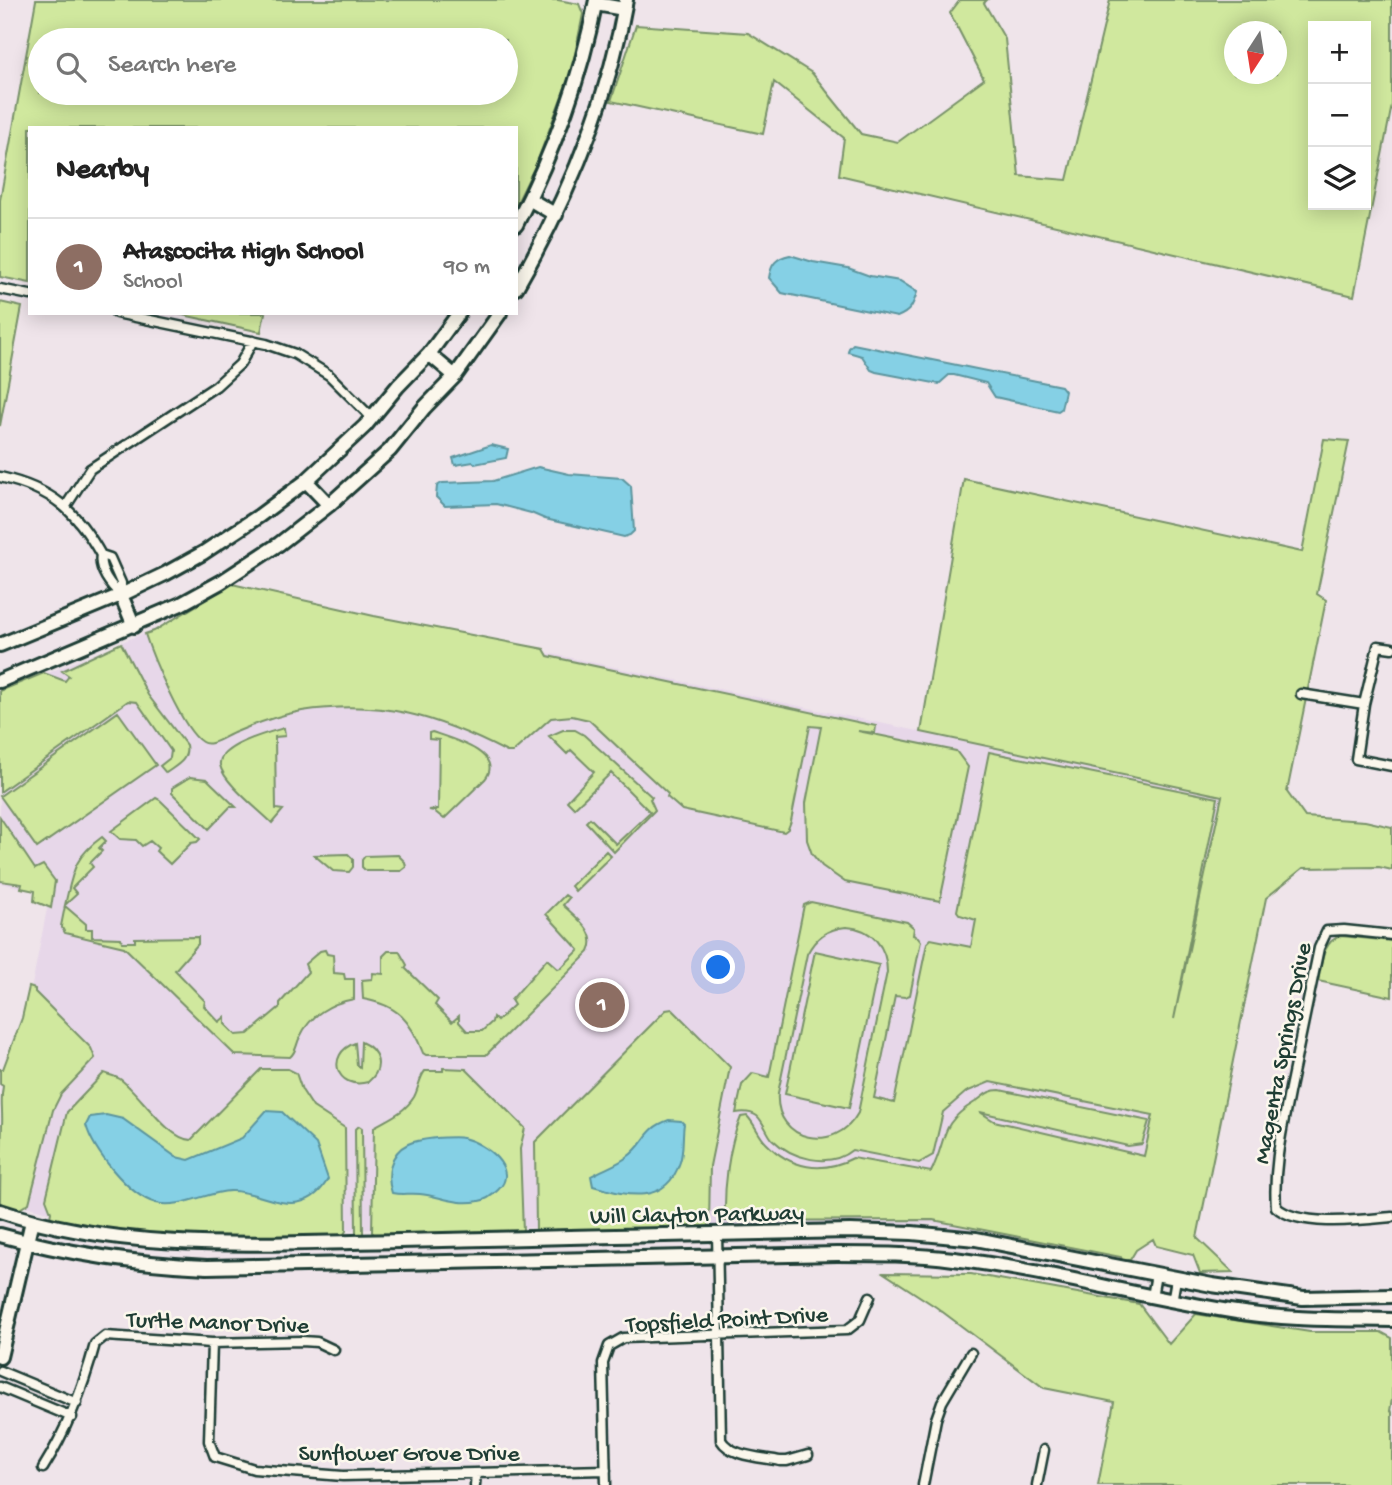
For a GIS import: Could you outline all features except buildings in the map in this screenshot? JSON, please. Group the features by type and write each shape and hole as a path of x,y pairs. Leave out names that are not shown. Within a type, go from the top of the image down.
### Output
{"main road":[{"path":"518,221 545,165 572,96 596,2 625,5 618,42 576,172 518,284"},
{"path":"529,199 556,215"},
{"path":"0,645 121,595 203,552 259,516 306,481 372,418 429,354 458,315"},
{"path":"0,681 181,604 221,582 278,544 329,505 390,450 424,408 455,376 499,315"},
{"path":"429,354 455,376"},
{"path":"306,481 329,505"},
{"path":"121,595 134,626"},
{"name":"Will Clayton Parkway","path":"0,1211 32,1221 117,1237 194,1243 850,1231 945,1235 1176,1279 1303,1298 1392,1296"},
{"path":"0,1357 32,1221"},
{"name":"Will Clayton Parkway","path":"0,1235 27,1243 111,1259 196,1267 837,1254 924,1256 1005,1267 1245,1314 1303,1319 1392,1320"},
{"path":"531,1238 532,1259"},
{"path":"1303,1298 1303,1319"}],"street":[{"path":"0,289 28,295"},
{"path":"126,315 253,341 295,354 328,375 372,418"},
{"path":"65,506 90,469 216,386 240,364 253,341"},
{"path":"0,477 38,489 65,506 88,531 101,555 100,561 111,586 121,595"},
{"path":"1392,648 1378,646 1364,704 1356,759 1392,766"},
{"path":"1301,694 1364,704"},
{"name":"Magenta Springs Drive","path":"1392,935 1344,930 1327,932 1319,948 1280,1141 1275,1187 1276,1207 1284,1214 1350,1220 1392,1217"},
{"path":"717,1233 720,1431 724,1446 737,1452 780,1461 808,1455"},
{"path":"1152,1297 1156,1274"},
{"path":"1172,1301 1176,1279"},
{"name":"Topsfield Point Drive","path":"606,1470 603,1363 609,1346 623,1338 847,1330 860,1320 870,1297"},
{"name":"Turtle Manor Drive","path":"77,1403 95,1344 100,1339 114,1336 212,1343 302,1341 317,1342 334,1350"},
{"name":"Sunflower Grove Drive","path":"212,1343 209,1441 215,1457 254,1469 343,1476 606,1470"},
{"path":"923,1485 942,1402 971,1353"},
{"path":"0,1371 77,1403 43,1468"},
{"path":"0,1387 72,1417"},
{"path":"1037,1485 1044,1450"},
{"path":"606,1470 606,1485"},
{"path":"475,1485 476,1472"}],"shaded area":[{"path":"234,587 1222,795 1122,1260 933,1224 179,1231 61,1215 0,1200 0,1147 50,894 0,883 0,693 163,625"}],"green space":[{"path":"36,0 558,0 579,4 583,14 572,69 537,162 518,201 518,126 28,126 28,283 0,277 0,200 28,44 28,105 518,105 518,28 31,28"},
{"path":"960,0 987,0 984,3 1005,39 1019,176 1067,180 1110,0 1392,0 1392,105 1354,296 839,175 844,138 774,82 763,134 611,101 636,25 748,33 812,73 861,134 898,142 984,79 950,13"},
{"path":"0,302 22,307 0,426"},
{"path":"183,315 265,315 261,332"},
{"path":"1324,439 1349,441 1317,594 1326,600 1287,792 1305,817 1365,821 1392,827 1392,870 1379,867 1303,868 1266,898 1197,1238 1233,1272 1200,1273 1193,1255 1156,1246 1153,1239 1136,1250 1130,1260 1122,1260 1121,1257 933,1220 725,1221 730,1154 741,1117 747,1116 766,1143 786,1159 796,1163 830,1166 853,1158 931,1172 945,1133 954,1118 986,1094 1000,1090 1149,1121 1142,1144 1128,1146 980,1112 994,1121 1144,1156 1153,1115 990,1082 966,1092 943,1112 933,1155 919,1163 852,1150 833,1159 800,1156 772,1139 757,1116 736,1113 742,1085 753,1073 769,1077 804,905 811,902 907,922 914,928 913,935 921,941 910,995 895,996 874,1098 894,1103 927,943 931,939 971,947 976,920 960,915 957,911 989,752 1218,798 1174,1019 1222,796 921,732 964,479 1302,552","holes":["846,927 855,928 876,940 884,955 887,972 858,1113 848,1126 836,1134 822,1138 808,1137 796,1132 786,1123 779,1110 778,1093 807,954 814,943 828,932"]},
{"path":"232,584 374,616 544,649 548,656 876,726 875,733 858,731 956,751 968,767 940,901 845,882 822,866 812,854 807,840 806,803 821,727 810,726 791,821 784,832 682,810 589,720 572,716 551,718 513,752 507,752 432,720 384,709 358,707 302,711 252,725 215,742 203,743 194,735 177,709 145,634"},
{"path":"121,643 148,695 186,745 186,755 181,762 166,773 160,766 170,758 171,751 137,702 128,701 0,792 0,691 44,673 65,681 69,676 62,671"},
{"path":"118,712 156,765 37,848 0,796"},
{"path":"284,728 285,736 275,737 276,809 283,810 272,823 234,787 220,765 221,758 235,746"},
{"path":"563,730 575,730 584,735 652,797 650,799 655,810 614,852 586,822 590,818 616,844 650,812 611,773 574,808 567,801 594,772 571,750 567,754 549,736"},
{"path":"429,733 473,748 488,762 489,770 485,779 444,819 429,810 438,809 439,740 429,739"},
{"path":"190,777 207,779 236,807 230,807 209,829 172,793 172,788"},
{"path":"156,798 200,839 191,843 170,864 150,841 142,846 136,840 120,839 111,831"},
{"path":"0,817 35,869 43,865 55,881 51,908 34,901 35,891 21,888 22,884 0,881"},
{"path":"102,837 106,841 99,848 102,851 90,863 93,867 72,888 77,894 65,905 76,866 85,852"},
{"path":"606,851 611,856 575,891 571,886"},
{"path":"348,854 353,859 353,867 349,872 333,871 314,855"},
{"path":"398,855 406,867 401,871 366,871 362,867 365,856"},
{"path":"565,895 569,898 563,905 579,920 591,938 589,952 486,1055 426,1055 402,1016 385,1005 363,999 362,980 372,979 373,973 383,974 383,956 388,951 399,951 407,965 405,968 438,1000 435,1005 452,1022 459,1016 459,1022 467,1031 482,1031 492,1022 493,1017 497,1021 514,1005 511,1000 547,959 558,969 579,950 546,914"},
{"path":"65,906 86,924 86,929 92,929 92,937 121,938 122,942 135,942 135,938 198,937 198,944 175,970 205,1001 204,1006 219,1022 225,1017 225,1024 236,1035 248,1034 280,1007 280,1003 308,972 305,964 320,951 325,950 327,954 333,955 334,973 344,974 345,979 354,979 354,999 329,1007 315,1016 304,1029 290,1057 235,1055 124,947 65,933 61,926"},
{"path":"1341,936 1392,941 1392,997 1318,981 1326,948"},
{"path":"815,951 879,965 849,1108 785,1094"},
{"path":"29,987 35,989 91,1048 95,1058 61,1094 53,1110 29,1203 18,1210 0,1205 3,1086 0,1084 0,1069 3,1069 22,1018"},
{"path":"672,1009 730,1067 710,1166 709,1228 536,1231 535,1142 666,1010"},
{"path":"361,1042 376,1055 378,1066 368,1082 357,1083 342,1077 337,1063 346,1048 355,1043 357,1065 360,1067"},
{"path":"443,1068 466,1069 525,1128 520,1149 523,1231 520,1233 375,1235 372,1232 374,1127 396,1115 410,1103 425,1071 443,1071"},
{"path":"261,1069 288,1069 296,1073 302,1090 313,1107 345,1128 346,1231 342,1237 202,1240 124,1231 50,1218 51,1212 46,1199 67,1112 104,1073 120,1079 163,1124 182,1138 191,1140"},
{"path":"359,1126 362,1128 363,1233 360,1237 356,1233 355,1130"},
{"path":"884,1273 971,1274 1139,1304 1169,1344 1196,1314 1310,1332 1381,1332 1392,1338 1392,1485 1098,1485 1114,1402 1044,1388 936,1307"}],"water":[{"path":"790,255 900,281 917,292 916,297 908,311 897,317 782,293 769,278 770,273 778,260"},
{"path":"853,344 1061,386 1065,391 1061,409 1058,411 995,397 986,383 954,375 949,375 939,384 876,372 871,370 862,356 848,352"},
{"path":"491,445 508,449 506,458 455,465 453,458"},
{"path":"538,467 569,474 622,478 631,486 634,531 624,537 545,519 496,504 445,506 436,497 437,486 442,483 493,481"},
{"path":"266,1111 282,1112 316,1144 328,1179 309,1199 291,1203 230,1191 174,1204 156,1203 135,1191 113,1171 96,1147 86,1125 90,1117 106,1115 123,1119 176,1157 189,1160 242,1138"},
{"path":"669,1120 681,1121 684,1124 680,1162 674,1176 665,1186 655,1192 632,1194 593,1186 591,1176 623,1160 654,1128"},
{"path":"436,1138 463,1138 481,1145 497,1158 502,1166 504,1182 484,1200 471,1202 456,1202 420,1194 392,1193 389,1172 397,1153 411,1143"}],"place":[{"name":"Atascocita High School","path":"602,1005"}]}
